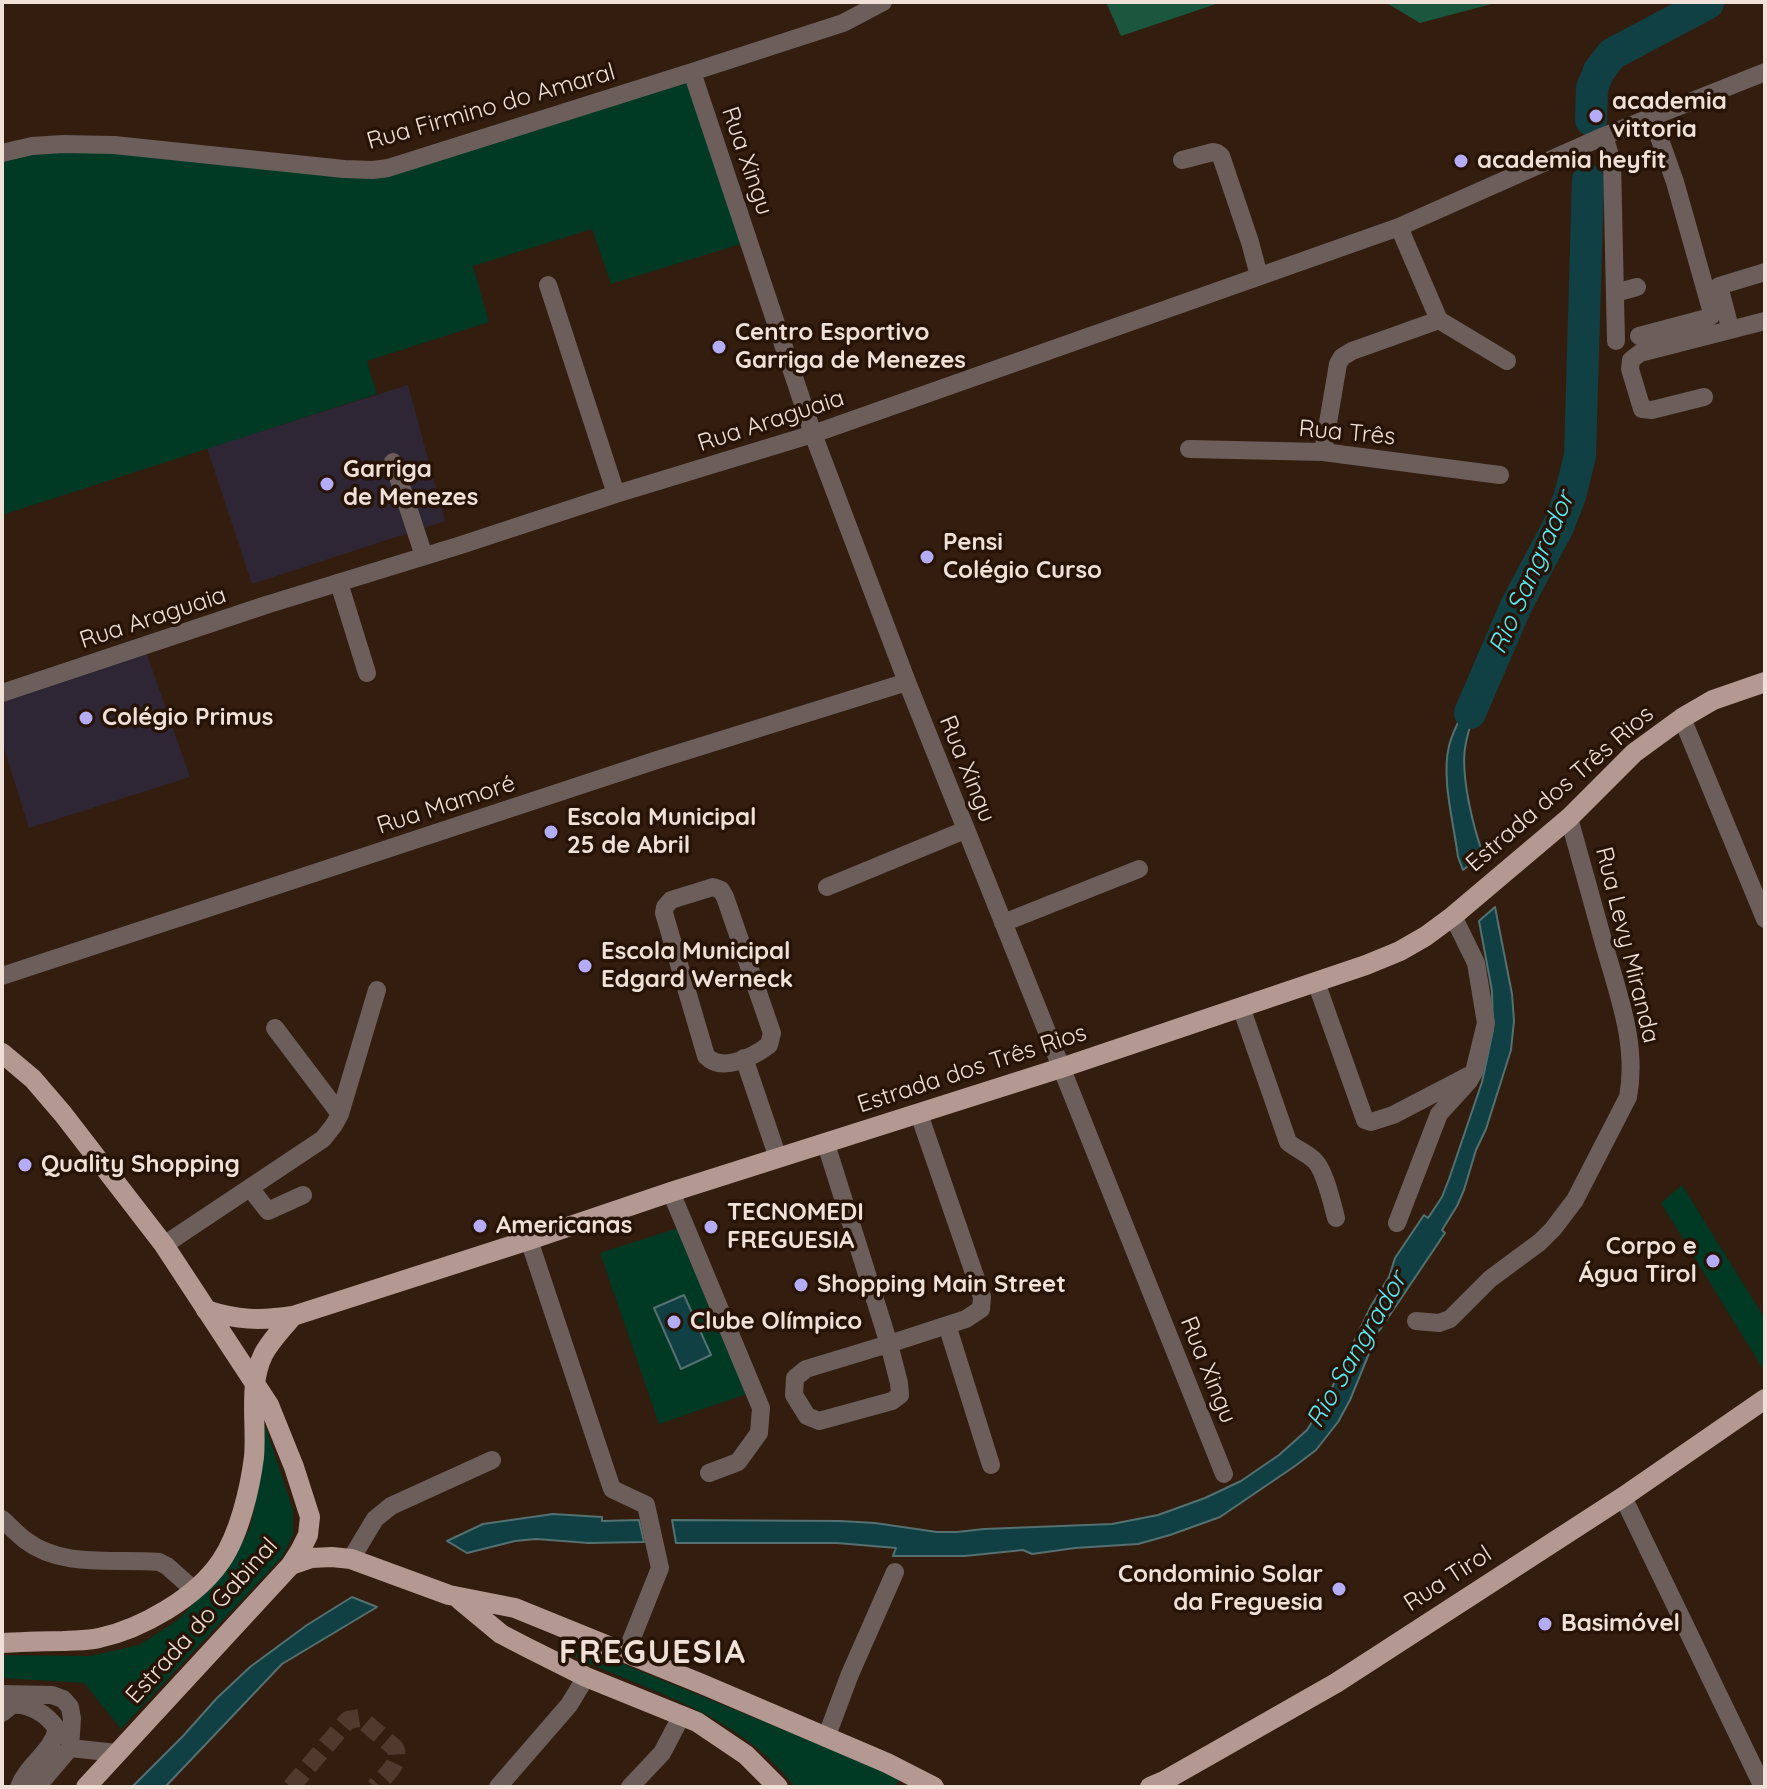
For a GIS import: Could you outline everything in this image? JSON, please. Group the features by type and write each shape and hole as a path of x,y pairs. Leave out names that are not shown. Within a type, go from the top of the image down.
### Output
{"main road":[{"name":"Estrada dos Três Rios","path":"206,1310 230,1317 259,1320 293,1316 1061,1068 1366,965 1400,951 1453,916 1569,818 1634,753 1682,718 1713,700 1765,682"},
{"path":"2,1053 33,1079 63,1114 164,1245 255,1383"},
{"path":"255,1383 262,1357 293,1316"},
{"name":"Estrada do Gabinal","path":"86,1787 291,1565 308,1535 310,1517 303,1493 278,1424 255,1383"},
{"name":"Estrada do Gabinal","path":"2,1643 96,1639 130,1630 194,1590 217,1567 225,1555 251,1478 255,1383"},
{"name":"Rua Tirol","path":"1150,1787 1336,1683 1623,1497 1765,1399"},
{"path":"291,1565 311,1558 351,1559 457,1597 515,1608 887,1763 934,1787"},
{"path":"457,1597 501,1634 586,1677 697,1722 734,1745 778,1787"}],"street":[{"name":"Rua Firmino do Amaral","path":"2,153 32,146 114,145 373,170 843,23 883,2"},
{"name":"Rua Xingu","path":"692,72 813,434 907,682 1224,1474"},
{"name":"Rua Araguaia","path":"2,693 616,494 813,434 1399,227 1604,136 1765,72"},
{"path":"1639,336 1707,318 1712,313 1675,182 1652,117"},
{"path":"1604,136 1612,162 1616,341"},
{"path":"1182,160 1213,152 1221,156 1259,276"},
{"path":"1399,227 1439,320 1507,361"},
{"path":"1728,320 1719,286 1765,272"},
{"path":"548,285 616,494"},
{"path":"1615,293 1637,287"},
{"path":"1323,452 1335,374 1342,357 1439,320"},
{"path":"1704,397 1652,410 1642,409 1630,369 1631,360 1640,353 1765,321"},
{"name":"Rua Três","path":"1189,449 1323,452 1500,475"},
{"path":"393,462 424,556"},
{"path":"339,583 367,673"},
{"name":"Rua Mamoré","path":"2,976 657,760 907,682"},
{"name":"Estrada dos Três Rios","path":"1682,718 1765,919"},
{"name":"Rua Levy Miranda","path":"1416,1321 1439,1323 1450,1319 1490,1279 1553,1229 1575,1200 1628,1097 1631,1064 1626,1025 1569,818"},
{"path":"827,887 965,830"},
{"path":"1003,923 1139,869"},
{"path":"713,887 721,890 725,897 772,1033 769,1045 761,1052 744,1058 723,1065 713,1063 706,1056 664,913 671,900 713,887"},
{"path":"1397,1223 1439,1114 1474,1072 1486,1023 1476,963 1453,916"},
{"path":"1316,982 1365,1120 1371,1122 1393,1115 1474,1072"},
{"path":"164,1245 323,1139 340,1114 377,990"},
{"path":"1241,1007 1288,1142 1319,1164 1336,1218"},
{"path":"275,1028 340,1114"},
{"path":"744,1058 778,1158"},
{"path":"826,1144 889,1344 900,1395 892,1401 819,1421 807,1416 794,1395 795,1378 806,1369 889,1344 966,1319 981,1309 982,1297 919,1114"},
{"path":"250,1188 268,1211 303,1195"},
{"path":"671,1192 761,1408 759,1433 738,1462 709,1473"},
{"path":"529,1240 612,1489 646,1505 649,1517 660,1568 626,1653"},
{"path":"947,1325 991,1465"},
{"path":"351,1559 375,1519 391,1506 492,1460"},
{"path":"1623,1497 1761,1775"},
{"path":"2,1519 27,1542 51,1554 77,1560 159,1562 194,1590"},
{"path":"826,1738 850,1674 895,1572"},
{"path":"498,1787 569,1705 586,1677"},
{"path":"2,1694 52,1695 63,1699 70,1707 70,1748 37,1787"},
{"path":"2,1713 12,1705 29,1706 57,1729 54,1739 19,1787"},
{"path":"630,1787 662,1753 682,1715"},
{"path":"70,1748 117,1753"}],"shaded area":[{"name":"Garriga de Menezes","path":"408,385 445,521 252,584 207,448"},
{"name":"Colégio Primus","path":"144,646 190,777 29,828 2,742 2,694"}],"green space":[{"path":"1106,2 1222,2 1121,36"},
{"path":"1385,2 1499,2 1420,23"},
{"path":"687,74 744,243 611,284 592,229 473,266 489,322 367,361 377,394 2,515 2,160 41,152 113,151 355,178"},
{"name":"Corpo e Água Tirol","path":"1682,1185 1765,1319 1763,1369 1661,1203"},
{"name":"Clube Olímpico","path":"681,1227 756,1391 659,1424 600,1253"},
{"path":"265,1425 293,1510 293,1535 282,1557 121,1729 84,1683 2,1678 2,1655 89,1656 139,1645 178,1620 225,1571 250,1528 260,1482"},
{"path":"578,1647 900,1780 893,1787 795,1787 774,1763 725,1726 670,1697 583,1661 573,1655"}],"water":[{"path":"1487,674 1469,729 1464,760 1469,802 1483,854 1463,870 1449,802 1447,759 1456,727"},
{"path":"1495,907 1512,994 1514,1021 1511,1050 1486,1129 1464,1190 1442,1230 1445,1233 1377,1334 1350,1400 1338,1422 1316,1450 1220,1517 1138,1544 1032,1554 1023,1550 965,1556 893,1556 896,1548 837,1543 676,1543 672,1520 840,1521 937,1532 1112,1524 1158,1515 1205,1498 1241,1481 1279,1455 1307,1430 1327,1398 1371,1306 1389,1277 1395,1258 1424,1215 1428,1218 1442,1197 1482,1082 1493,1030 1492,991 1479,921"},
{"path":"684,1295 711,1355 681,1369 654,1308"},
{"path":"553,1514 602,1517 602,1521 639,1520 644,1542 589,1543 536,1539 467,1553 447,1541 483,1524"},
{"path":"352,1597 377,1607 282,1664 165,1787 132,1787 250,1667"}],"waterway":[{"name":"Rio Sangrador","path":"1591,120 1592,88 1599,71 1612,54 1708,3"},
{"name":"Rio Sangrador","path":"1470,713 1516,606 1558,527 1580,456 1588,180"}],"tunnel":[{"path":"291,1787 348,1720 360,1718 395,1748 397,1754 391,1769 375,1787"}],"place":[{"name":"academia vittoria","path":"1596,116"},
{"name":"academia heyfit","path":"1461,161"},
{"name":"Centro Esportivo Garriga de Menezes","path":"719,347"},
{"name":"Garriga de Menezes","path":"327,484"},
{"name":"Pensi Colégio Curso","path":"927,557"},
{"name":"Colégio Primus","path":"86,718"},
{"name":"Escola Municipal 25 de Abril","path":"551,832"},
{"name":"Escola Municipal Edgard Werneck","path":"585,966"},
{"name":"Quality Shopping","path":"25,1165"},
{"name":"Americanas","path":"480,1226"},
{"name":"TECNOMEDI FREGUESIA","path":"711,1227"},
{"name":"Corpo e Água Tirol","path":"1713,1261"},
{"name":"Shopping Main Street","path":"801,1285"},
{"name":"Clube Olímpico","path":"674,1322"},
{"name":"Condominio Solar da Freguesia","path":"1339,1589"},
{"name":"Basimóvel","path":"1545,1624"}],"district":[{"name":"FREGUESIA","path":"653,1653"}]}
